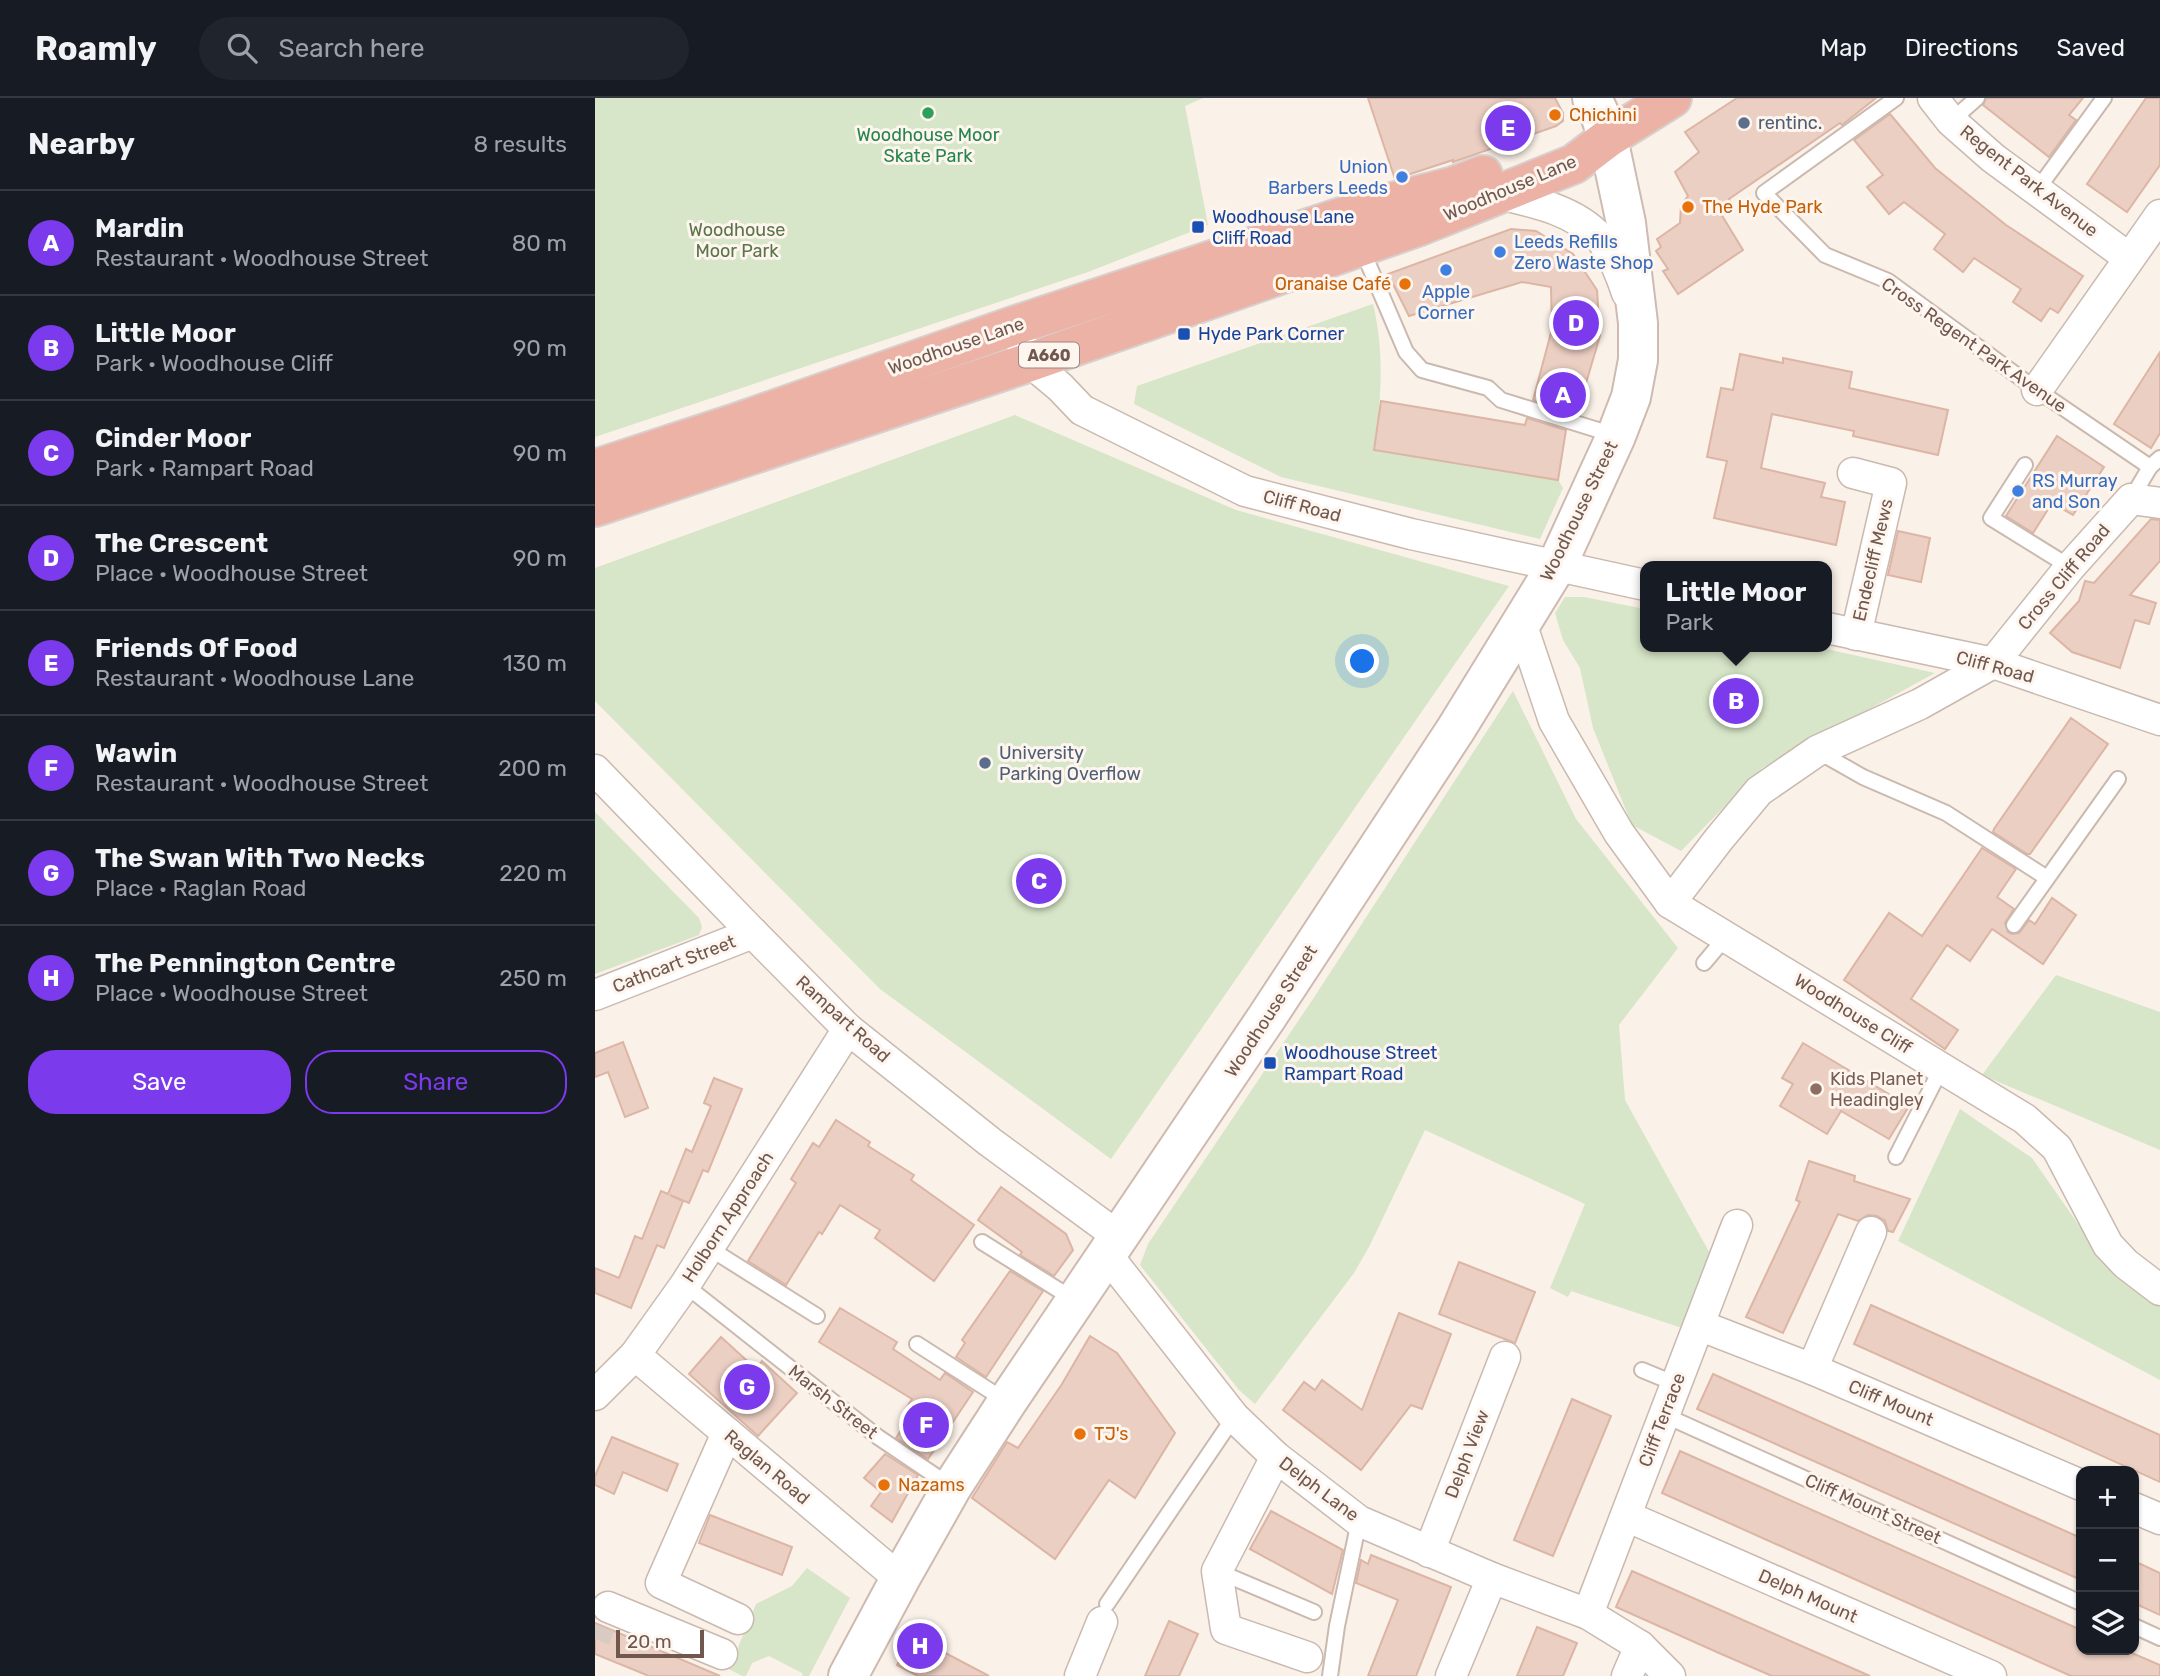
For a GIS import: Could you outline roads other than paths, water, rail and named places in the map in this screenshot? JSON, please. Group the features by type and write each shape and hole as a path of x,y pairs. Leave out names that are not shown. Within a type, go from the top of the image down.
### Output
{"highway":[{"name":"A660","path":"1608,138 1672,98"},
{"name":"Woodhouse Lane","path":"595,507 1030,362 1417,227 1574,164 1608,138"},
{"name":"Woodhouse Lane","path":"595,469 1369,208 1454,186 1563,141 1608,138"}],"street":[{"name":"Woodhouse Street","path":"848,1676 952,1487 1456,729 1557,565 1616,436 1631,397 1638,360 1638,323 1627,234 1608,138 1592,98"},
{"name":"Regent Park Avenue","path":"1942,109 1993,158 2129,258"},
{"name":"Woodhouse Street","path":"1499,194 1576,219 1600,239 1621,275 1638,323"},
{"path":"2037,390 2160,215"},
{"name":"Cliff Road","path":"1013,326 1030,362 1061,387 1082,410 1245,491 1411,534 1640,584"},
{"name":"Endecliff Mews","path":"1853,473 1891,483 1856,635"},
{"name":"Cross Cliff Road","path":"1993,663 2070,567 2146,501"},
{"name":"Woodhouse Cliff","path":"1521,623 1554,721 1619,833 1670,903 2025,1119 2057,1148 2108,1245 2126,1264 2160,1290"},
{"name":"Cliff Road","path":"1832,629 1993,663 2160,720"},
{"path":"1670,903 1759,791 1817,751 1920,704 1993,663"},
{"name":"Rampart Road","path":"595,770 848,1029 990,1142 1113,1246"},
{"name":"Cathcart Street","path":"595,995 753,933"},
{"name":"Holborn Approach","path":"595,1395 635,1355 685,1286 848,1029"},
{"name":"Cliff Terrace","path":"1588,1614 1737,1225"},
{"path":"1812,1369 1871,1232"},
{"name":"Delph Lane","path":"1113,1246 1234,1417 1276,1457 1359,1521 1492,1578 1588,1614 1640,1646 1670,1676"},
{"name":"Cliff Mount","path":"1699,1325 1812,1369 2076,1483"},
{"name":"Raglan Road","path":"635,1355 900,1579"},
{"name":"Delph View","path":"1429,1552 1505,1357"},
{"path":"727,1433 661,1583 738,1619"},
{"path":"1276,1457 1217,1572 1226,1629 1307,1657"},
{"path":"2139,1510 2160,1519"},
{"name":"Delph Mount","path":"1626,1516 1991,1676"},
{"path":"1451,1676 1492,1578"},
{"path":"601,1611 722,1654"},
{"path":"1080,1676 1104,1613"},
{"path":"1627,1676 1640,1646"}],"lane":[{"name":"Cross Regent Park Avenue","path":"1896,98 1764,193 1825,255 1888,281 2037,390 2155,462"},
{"path":"1942,109 1977,98"},
{"path":"2037,190 2104,98"},
{"path":"1360,246 1406,352 1422,370 1488,388 1501,400 1616,436"},
{"name":"Cross Cliff Road","path":"2146,501 2155,462"},
{"path":"2025,465 1991,518 2070,567"},
{"path":"1817,751 1863,776 1946,813 2047,878"},
{"path":"2014,925 2118,779"},
{"path":"1705,963 1726,937"},
{"path":"1896,1157 1941,1069"},
{"path":"982,1242 1075,1301"},
{"path":"709,1248 817,1317"},
{"name":"Marsh Street","path":"685,1286 878,1437 952,1487"},
{"path":"916,1344 1007,1402"},
{"path":"1642,1370 1676,1384"},
{"name":"Cliff Mount Street","path":"1664,1415 2076,1601"},
{"path":"1104,1613 1234,1417"},
{"path":"1330,1676 1337,1626 1359,1521"},
{"path":"1217,1572 1314,1612"},
{"path":"2139,1628 2160,1638"}],"tunnel":[{"path":"595,1639 600,1626"}],"place":[{"name":"Woodhouse Moor Skate Park","path":"928,113"},
{"name":"Chichini","path":"1555,115"},
{"name":"rentinc.","path":"1744,123"},
{"name":"Friends Of Food","path":"1508,128"},
{"name":"Union Barbers Leeds","path":"1402,177"},
{"name":"The Hyde Park","path":"1688,207"},
{"name":"Woodhouse Lane Cliff Road","path":"1198,227"},
{"name":"Leeds Refills Zero Waste Shop","path":"1500,252"},
{"name":"Apple Corner","path":"1446,270"},
{"name":"Oranaise Café","path":"1405,284"},
{"name":"The Crescent","path":"1576,323"},
{"name":"Hyde Park Corner","path":"1184,334"},
{"name":"Mardin","path":"1563,395"},
{"name":"RS Murray and Son","path":"2018,491"},
{"name":"Little Moor","path":"1736,701"},
{"name":"University Parking Overflow","path":"985,763"},
{"name":"Cinder Moor","path":"1039,881"},
{"name":"Woodhouse Street Rampart Road","path":"1270,1063"},
{"name":"Kids Planet Headingley","path":"1816,1089"},
{"name":"The Swan With Two Necks","path":"747,1387"},
{"name":"Wawin","path":"926,1425"},
{"name":"TJ's","path":"1080,1434"},
{"name":"Nazams","path":"884,1485"},
{"name":"The Pennington Centre","path":"920,1646"}],"park label":[{"name":"Woodhouse Moor Park","path":"737,240"}]}
